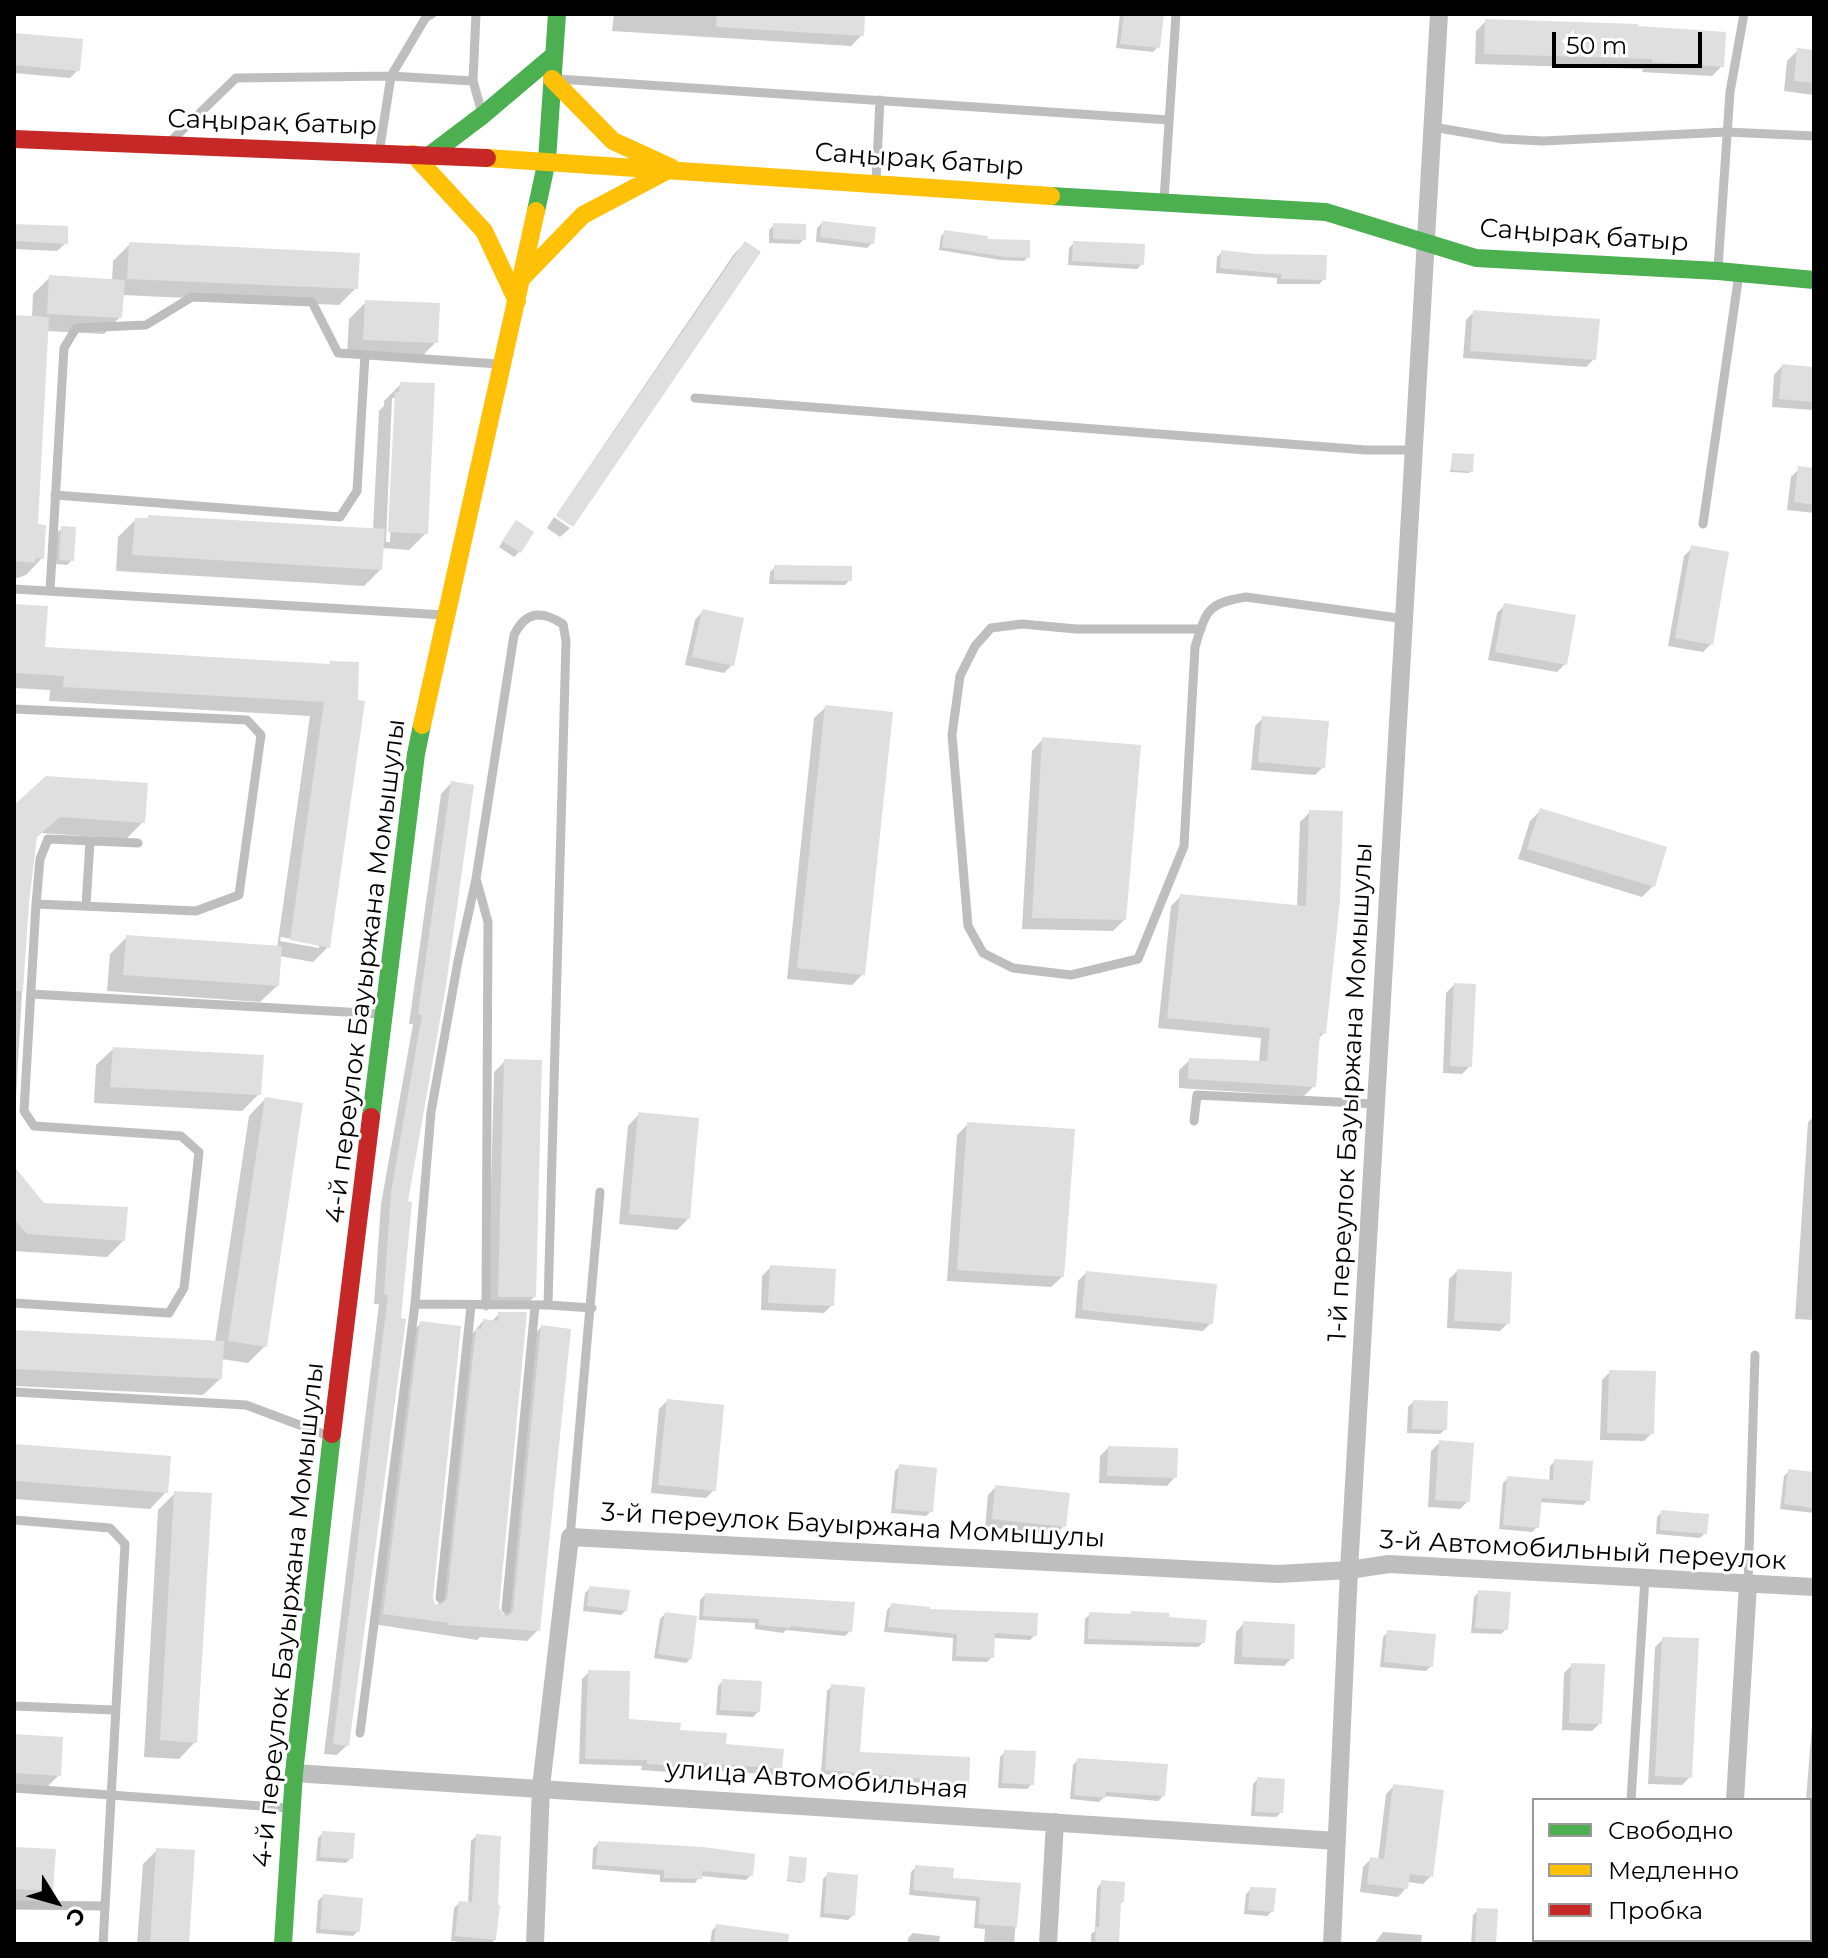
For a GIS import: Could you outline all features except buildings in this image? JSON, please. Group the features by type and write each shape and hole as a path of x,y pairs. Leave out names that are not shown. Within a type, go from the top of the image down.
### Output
{"street":[{"name":"4-й переулок Бауыржана Момышулы","path":"283,1944 294,1773 416,754 547,160 557,14"},
{"path":"1427,242 1439,14"},
{"path":"517,301 484,231 422,155 483,115 554,55"},
{"path":"552,79 613,141 672,168"},
{"name":"Саңырақ батыр","path":"14,139 547,160 1164,204 1326,212 1476,258 1718,271 1814,280"},
{"path":"522,278 583,215 672,168"},
{"name":"1-й переулок Бауыржана Момышулы","path":"1332,1944 1349,1570 1427,242"},
{"name":"3-й переулок Бауыржана Момышулы","path":"535,1944 541,1787 570,1537 1278,1574 1349,1570"},
{"name":"3-й Автомобильный переулок","path":"1349,1570 1389,1564 1814,1587"},
{"path":"1735,1798 1748,1584"},
{"name":"улица Автомобильная","path":"294,1773 1337,1841"},
{"path":"1048,1944 1055,1822"}],"lane":[{"path":"379,153 391,76 426,17 432,14"},
{"path":"476,14 473,81 483,115"},
{"path":"1164,204 1176,14"},
{"path":"1718,271 1730,92 1744,14"},
{"path":"166,145 236,78 391,76 473,81"},
{"path":"552,79 1169,120"},
{"path":"876,183 880,100"},
{"path":"1433,127 1503,139 1543,141 1727,132 1814,136"},
{"path":"1703,524 1739,273"},
{"path":"50,591 64,348 76,328 146,325 192,297 312,302 338,353 503,364"},
{"path":"55,495 340,517 357,491 365,355"},
{"path":"695,398 1366,450 1414,450"},
{"path":"14,589 447,615"},
{"path":"1201,629 1076,629 1022,624 991,628 975,646 960,676 952,735 968,926 983,953 1013,968 1071,975 1138,959 1184,846 1195,647 1201,629 1206,612 1223,600 1246,597 1405,619"},
{"path":"360,1733 415,1304 431,1112 476,879 514,635 521,621 533,615 550,616 563,624 566,641 548,1305"},
{"path":"14,709 247,720 261,735 239,895 196,911 36,904"},
{"path":"14,1303 169,1313 184,1288 199,1152 181,1136 34,1126 24,1111 36,904 40,859 48,839 138,843"},
{"path":"86,906 90,841"},
{"path":"476,879 488,922 486,1306"},
{"path":"31,994 385,1014"},
{"path":"1194,1121 1197,1095 1376,1104"},
{"path":"570,1537 600,1192"},
{"path":"415,1304 592,1308"},
{"path":"440,1598 471,1306"},
{"path":"506,1609 535,1306"},
{"path":"1748,1584 1755,1355"},
{"path":"14,1392 246,1405 332,1437"},
{"path":"14,1520 110,1528 125,1544 103,1944"},
{"path":"1631,1798 1645,1578"},
{"path":"14,1706 114,1710"},
{"path":"14,1788 292,1808"},
{"path":"14,1905 105,1906"}],"traffic: fast":[{"path":"536,211 547,160 557,14"},
{"path":"430,155 554,55"},
{"path":"1051,196 1326,212 1476,258 1718,271 1814,280"},
{"path":"371,1117 422,725"},
{"path":"283,1944 294,1773 332,1434"}],"traffic: slow":[{"path":"522,278 583,215 672,168 613,141 552,79"},
{"path":"413,154 484,231 517,301"},
{"path":"487,158 1051,196"},
{"path":"422,725 536,211"}],"traffic: jam":[{"path":"14,139 487,158"},
{"path":"332,1434 371,1117"}]}
